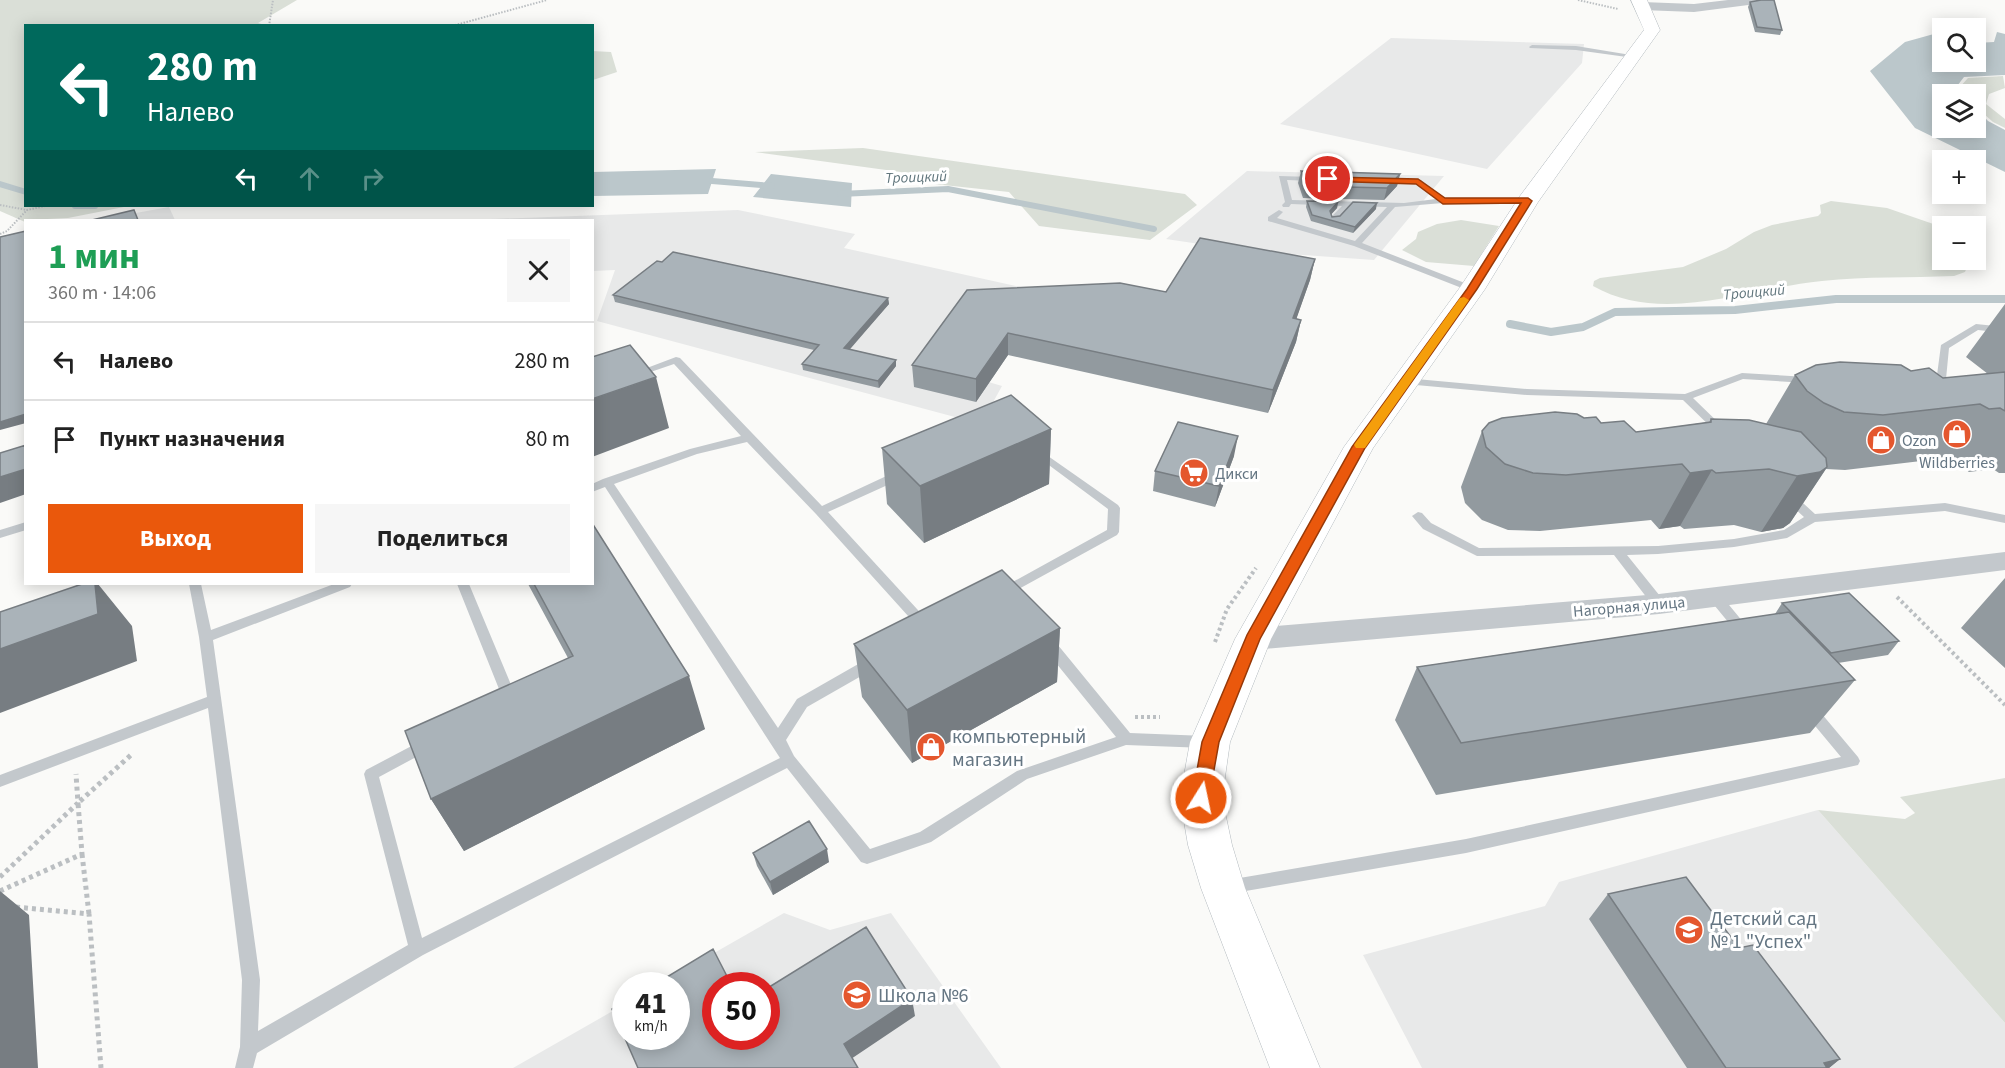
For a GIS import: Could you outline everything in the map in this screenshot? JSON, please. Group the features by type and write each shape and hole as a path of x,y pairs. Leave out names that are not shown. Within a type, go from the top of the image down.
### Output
{"main road":[{"path":"1295,1068 1223,888 1210,845 1201,798 1210,742 1252,639 1359,447 1472,289 1528,201 1652,30 1642,7"}],"street":[{"path":"1642,7 1694,8 1756,0"},
{"name":"Нагорная улица","path":"1252,639 1659,604 2005,561"}],"lane":[{"path":"1532,47 1576,48 1634,56"},
{"path":"1328,179 1282,178 1288,204 1393,205 1443,201 1528,201"},
{"path":"1373,180 1418,182 1443,201"},
{"path":"1308,212 1317,203"},
{"path":"1334,219 1348,204"},
{"path":"1357,244 1393,205"},
{"path":"1279,212 1271,219 1357,244 1472,289"},
{"path":"1294,226 1301,218"},
{"path":"1319,233 1326,226"},
{"path":"1920,380 1942,377 1944,347 1976,327 2005,330"},
{"path":"624,378 676,360 820,511 930,632"},
{"path":"1405,381 1527,392 1686,397 1742,376 1820,381"},
{"path":"1686,397 1728,438"},
{"path":"594,487 694,451 749,438"},
{"path":"987,601 1010,596 1113,532 1114,508 1027,444"},
{"path":"820,511 912,469"},
{"path":"607,482 789,760 867,857 925,837 1022,776 1126,739 1210,742"},
{"path":"1778,486 1812,518"},
{"path":"1418,516 1427,526 1477,552 1618,551 1690,547 1787,534 1812,518 1944,507 2005,519"},
{"path":"0,534 24,527"},
{"path":"1618,551 1659,604"},
{"path":"195,585 206,637 251,980 249,1047 244,1068"},
{"path":"206,637 343,585"},
{"path":"463,585 511,701 501,706"},
{"path":"1715,597 1753,643"},
{"path":"1042,636 1126,739"},
{"path":"778,740 802,704 883,658"},
{"path":"1223,888 1466,846 1853,761 1799,697"},
{"path":"0,781 213,700"},
{"path":"417,949 371,774 441,737"},
{"path":"249,1047 417,949 789,760"}],"path":[{"path":"269,24 273,0"},
{"path":"459,24 547,0"},
{"path":"1578,0 1642,7"},
{"path":"0,205 27,210 40,207"},
{"path":"0,234 7,231 27,210"},
{"path":"1876,577 2005,705"},
{"path":"0,877 136,750"},
{"path":"74,753 101,1068"},
{"path":"0,891 82,854"},
{"path":"11,907 89,914"}],"shaded area":[{"path":"0,0 297,0 258,23 262,24 24,24 24,207 124,207 68,218 24,219 24,222 0,211"},
{"path":"1997,32 2005,34 2005,75 1964,77 1959,84 1932,84 1932,136 1915,128 1870,71 1905,42 1932,34 1932,72 1986,72 1986,42 1994,42"},
{"path":"1391,38 1584,44 1582,63 1487,169 1280,124"},
{"path":"594,51 611,52 617,72 594,80"},
{"path":"2003,76 2005,88 1989,94 1986,104 1986,84 1962,84 1968,78"},
{"path":"1986,104 2005,119 2005,128 1986,116"},
{"path":"1986,119 2005,130 2005,172 1986,163 1986,150 1960,150 1935,138 1986,138"},
{"path":"863,148 1185,194 1197,205 1150,240 1039,226 1009,192 915,182 908,173 755,152"},
{"path":"716,169 708,194 594,196 594,172"},
{"path":"1247,171 1444,176 1374,260 1247,251 1166,239"},
{"path":"771,174 852,183 851,207 753,197"},
{"path":"1831,201 1887,208 1932,224 1932,270 1966,270 1965,272 1954,276 1838,279 1677,304 1648,303 1620,298 1593,286 1594,281 1600,278 1683,267 1726,249 1754,232 1772,225 1818,216 1821,213 1820,205"},
{"path":"169,207 175,219 103,219"},
{"path":"738,210 855,234 844,248 1048,293 925,363 1002,386 981,424 597,321 615,270 594,271 594,219 491,219"},
{"path":"1461,220 1499,226 1474,266 1426,262 1402,250 1416,239 1418,232 1437,224"},
{"path":"2005,778 2005,1023 1818,810 1905,819 1915,813 1900,797"},
{"name":"Детский сад № 1 \"Успех\"","path":"1818,810 2005,1023 2005,1068 1422,1068 1363,955 1545,906 1559,882"},
{"name":"Школа №6","path":"784,913 830,930 891,913 1001,1068 513,1068 612,1011 612,1050 690,1050 690,972 681,972"}],"building":[{"path":"1774,0 1782,30 1757,27 1750,2"},
{"path":"1301,171 1400,174 1387,188 1306,186"},
{"path":"1307,201 1338,202 1330,211 1332,217 1340,216 1353,202 1377,203 1355,227 1312,215"},
{"path":"134,210 138,219 96,219"},
{"path":"24,231 24,415 0,422 0,237"},
{"path":"1200,238 1315,259 1293,318 1301,320 1273,390 1008,333 976,379 912,365 967,290 1120,283 1166,292"},
{"path":"673,252 888,298 844,348 896,360 878,381 802,364 819,345 613,295 657,261 662,262"},
{"path":"630,345 656,377 594,398 594,356"},
{"path":"1840,362 1901,365 1911,371 1929,368 1943,378 2005,372 2005,411 2000,408 1989,409 1980,404 1883,415 1844,412 1824,403 1807,391 1795,375 1816,365"},
{"path":"1011,395 1051,429 920,486 882,448"},
{"path":"1555,412 1577,414 1584,418 1596,417 1601,423 1624,421 1636,432 1711,422 1711,419 1749,420 1801,432 1826,458 1827,467 1820,472 1797,476 1769,469 1716,473 1712,470 1690,473 1682,464 1566,475 1533,473 1505,464 1486,447 1482,431 1489,423 1502,418"},
{"path":"1178,422 1238,436 1219,486 1155,471"},
{"path":"24,446 24,470 0,477 0,453"},
{"path":"594,526 689,676 431,799 405,731 573,656 535,585 594,585"},
{"path":"1002,570 1060,628 907,710 854,644"},
{"path":"79,585 95,585 98,614 0,649 0,612"},
{"path":"1849,593 1899,641 1831,653 1782,603"},
{"path":"1789,612 1855,680 1461,743 1417,667"},
{"path":"809,821 827,849 770,882 753,853"},
{"path":"1686,877 1739,948 1753,945 1840,1059 1824,1063 1827,1068 1726,1068 1608,894"},
{"path":"866,927 912,999 844,1044 858,1068 638,1068 630,1050 690,1050 690,972 675,972 713,949 725,972 702,972 702,1050 780,1050 780,980"}],"waterway":[{"name":"Троицкий","path":"712,181 772,186"},
{"name":"Троицкий","path":"0,184 24,191"},
{"name":"Троицкий","path":"840,194 948,189 1154,229"},
{"name":"Троицкий","path":"1510,324 1551,332 1583,327 1615,312 1735,310 1836,299 2005,299"}],"slow traffic":[{"path":"1360,445 1464,300"}],"place":[{"name":"Wildberries","path":"1957,434"},
{"name":"Ozon","path":"1881,440"},
{"name":"Дикси","path":"1194,473"},
{"name":"компьютерный магазин","path":"931,747"},
{"name":"Детский сад № 1 \"Успех\"","path":"1689,930"},
{"name":"Школа №6","path":"857,995"}],"route":[{"path":"1201,798 1210,742 1252,639 1359,447 1472,289 1528,201 1443,201 1418,182 1328,179"}]}
